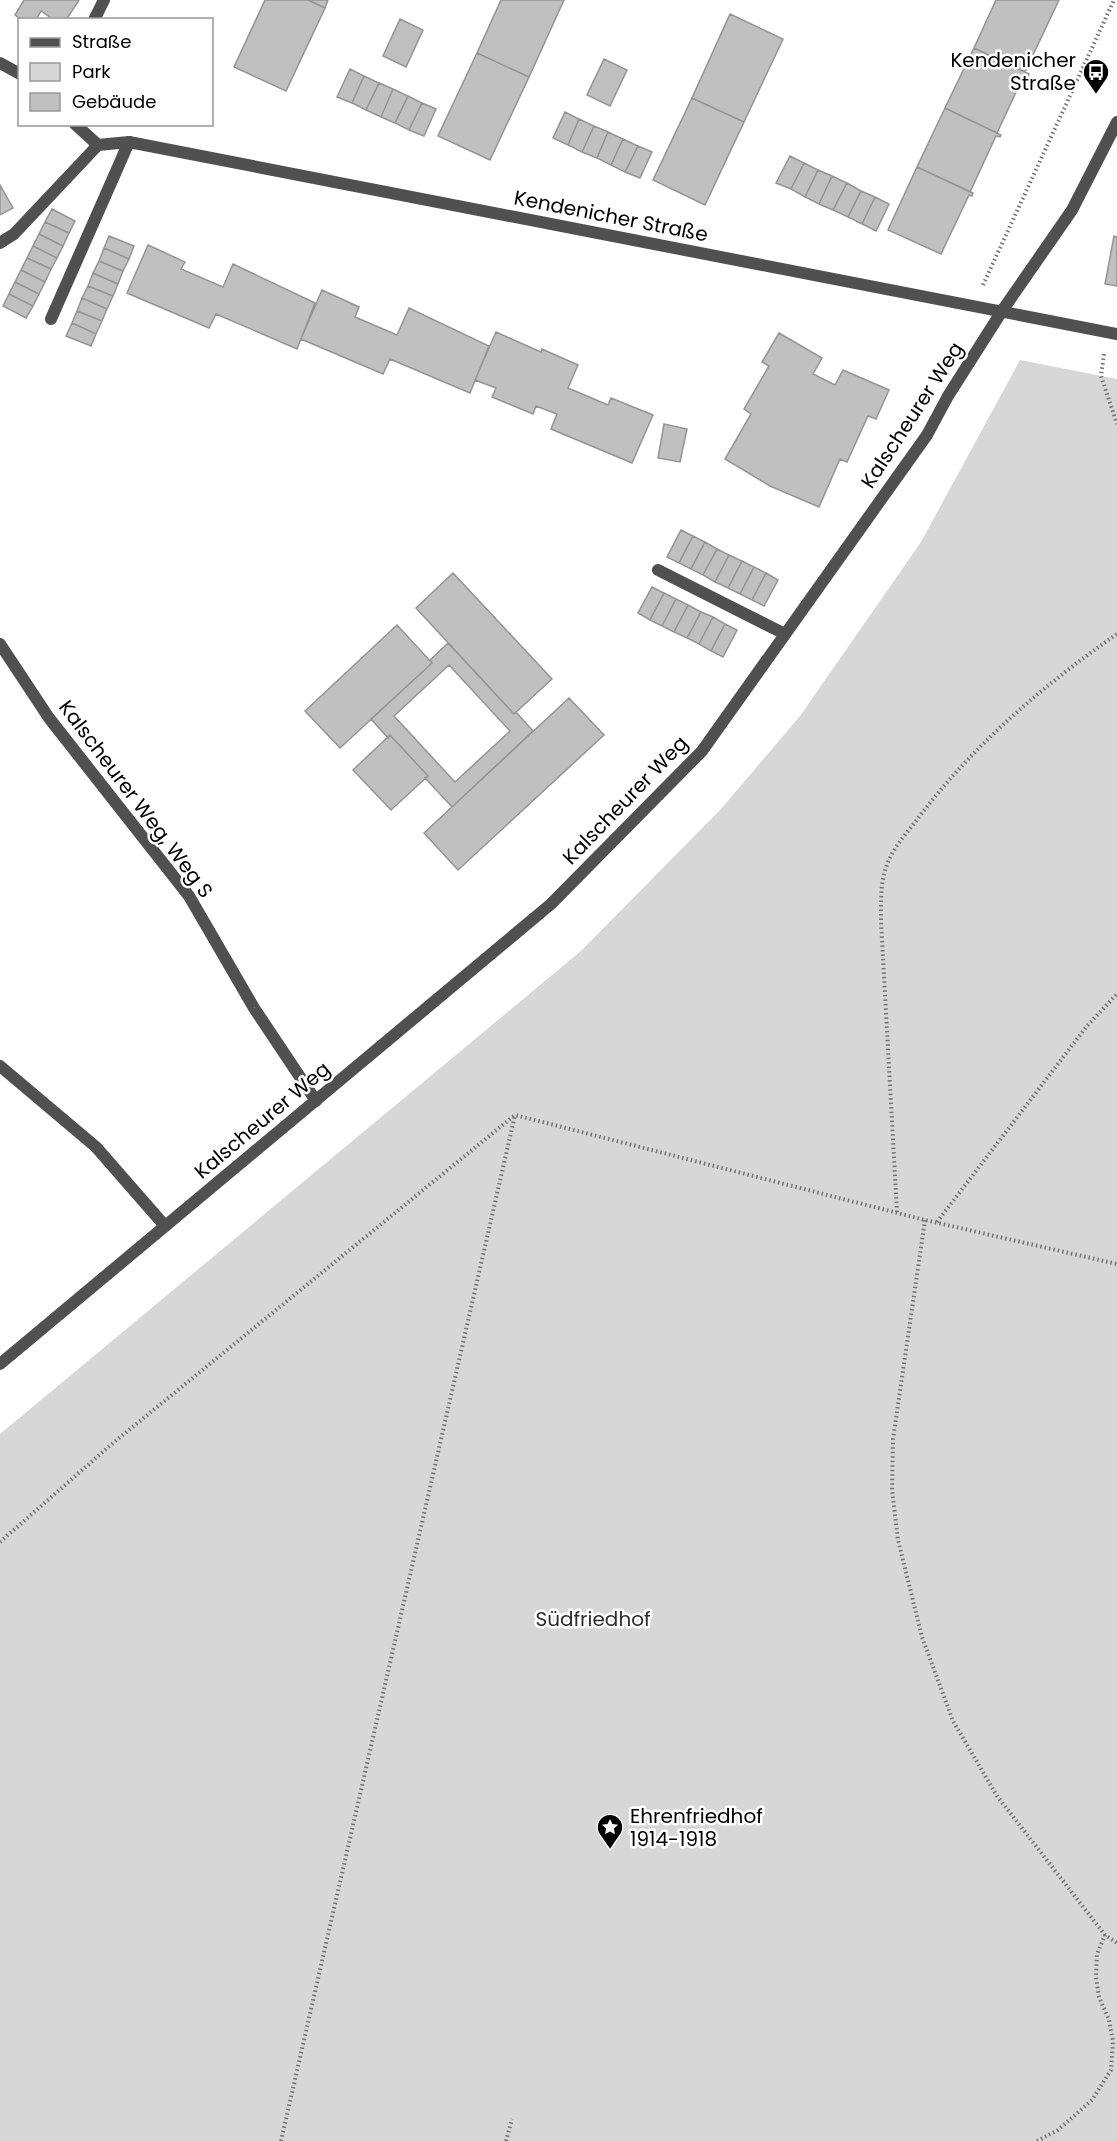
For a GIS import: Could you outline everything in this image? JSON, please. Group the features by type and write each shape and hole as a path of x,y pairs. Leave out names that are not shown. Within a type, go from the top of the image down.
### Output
{"street":[{"path":"95,18 104,0"},
{"path":"0,63 18,73"},
{"name":"Kalscheurer Weg","path":"0,1364 551,904 702,751 927,435 948,396 1002,311 1072,210 1117,122"},
{"path":"0,243 14,234 98,145 77,126"},
{"path":"51,319 129,142"},
{"name":"Kendenicher Straße","path":"98,145 129,142 1112,333"},
{"path":"658,570 785,634"},
{"name":"Kalscheurer Weg, Weg S","path":"0,644 49,718 189,896 254,1008 316,1101"},
{"path":"0,1066 96,1147 165,1226"}],"path":[{"path":"974,305 1114,0"},
{"path":"1112,333 1101,376 1117,424"},
{"path":"897,1212 882,921 882,890 888,861 896,846 933,798 965,763 1047,684 1117,634"},
{"path":"937,1222 1087,1026 1117,994"},
{"path":"515,1115 925,1220 1117,1264"},
{"path":"0,1542 113,1443 515,1115"},
{"path":"281,2141 515,1115"},
{"path":"925,1220 893,1439 892,1490 898,1540 922,1637 953,1721 997,1796 1105,1935 1117,1942"},
{"path":"1037,2141 1058,2130 1092,2100 1111,2070 1113,2041 1109,2020 1099,1997 1096,1977 1097,1954 1105,1935"},
{"path":"506,2141 512,2119"}],"green space":[{"name":"Südfriedhof","path":"1020,360 1117,379 1117,2141 0,2141 0,1434 581,951 721,809 800,716 921,542"}],"building":[{"path":"24,0 79,0 67,18 51,18 41,11 37,18 19,18 15,15"},
{"path":"265,0 308,0 325,8 286,91 234,67"},
{"path":"308,0 328,0 325,8"},
{"path":"501,0 564,0 529,77 477,53"},
{"path":"996,0 1059,0 1025,72 974,48"},
{"path":"730,14 783,39 744,122 692,98"},
{"path":"400,19 423,30 406,67 383,56"},
{"path":"974,48 1029,74 1028,77 1024,75 997,133 945,108"},
{"path":"477,53 529,77 490,160 438,136"},
{"path":"604,59 627,70 610,106 587,95"},
{"path":"350,69 364,76 352,103 337,97"},
{"path":"364,76 379,83 366,110 352,103"},
{"path":"379,83 393,89 381,117 366,110"},
{"path":"393,89 408,96 395,123 381,117"},
{"path":"408,96 422,103 409,130 395,123"},
{"path":"692,98 744,122 705,205 653,180"},
{"path":"422,103 436,109 424,136 409,130"},
{"path":"945,108 1001,135 996,136 970,192 917,167"},
{"path":"565,112 579,119 568,145 553,138"},
{"path":"579,119 594,126 582,152 568,145"},
{"path":"594,126 608,132 597,158 582,152"},
{"path":"608,132 623,139 611,165 597,158"},
{"path":"623,139 638,146 625,172 611,165"},
{"path":"638,146 652,152 640,178 625,172"},
{"path":"790,156 804,163 791,189 776,183"},
{"path":"804,163 818,170 805,197 791,189"},
{"path":"917,167 973,193 972,196 969,195 941,254 888,230"},
{"path":"818,170 832,176 819,204 805,197"},
{"path":"832,176 847,183 833,210 819,204"},
{"path":"847,183 861,191 848,217 833,210"},
{"path":"0,185 13,208 0,215"},
{"path":"861,191 875,197 862,224 848,217"},
{"path":"875,197 889,204 876,231 862,224"},
{"path":"52,209 75,221 69,233 45,222"},
{"path":"45,222 69,233 63,246 39,234"},
{"path":"39,234 63,246 57,258 33,246"},
{"path":"109,236 134,246 129,259 104,248"},
{"path":"1114,236 1117,237 1117,286 1105,284"},
{"path":"148,245 185,262 181,269 223,287 233,264 315,303 297,349 216,314 209,328 127,293"},
{"path":"33,246 57,258 51,269 27,258"},
{"path":"104,248 129,259 123,271 99,261"},
{"path":"27,258 51,269 45,282 21,270"},
{"path":"99,261 123,271 118,284 93,273"},
{"path":"21,270 45,282 39,294 15,282"},
{"path":"93,273 118,284 113,296 88,286"},
{"path":"15,282 39,294 33,306 9,294"},
{"path":"88,286 113,296 107,309 82,298"},
{"path":"322,290 359,307 355,317 397,335 409,308 489,346 470,393 390,359 383,374 301,339"},
{"path":"9,294 33,306 26,318 3,306"},
{"path":"82,298 107,309 102,321 77,311"},
{"path":"77,311 102,321 96,334 72,323"},
{"path":"72,323 96,334 91,346 66,336"},
{"path":"496,332 578,365 568,388 608,405 611,398 653,415 632,463 551,429 557,414 536,406 533,414 492,397 496,388 475,380"},
{"path":"779,333 822,358 813,374 835,385 843,370 889,390 876,419 868,416 847,462 840,459 819,507 770,486 725,459 751,414 744,409 769,366 762,362"},
{"path":"664,424 687,429 680,462 658,458"},
{"path":"681,530 693,536 679,563 667,557"},
{"path":"693,536 705,542 691,569 679,563"},
{"path":"705,542 717,549 703,575 691,569"},
{"path":"717,549 729,555 715,582 703,575"},
{"path":"729,555 742,561 728,588 715,582"},
{"path":"742,561 754,567 740,594 728,588"},
{"path":"754,567 766,573 752,600 740,594"},
{"path":"453,573 552,679 514,714 416,608"},
{"path":"766,573 778,580 764,606 752,600"},
{"path":"652,587 664,593 650,620 638,613"},
{"path":"664,593 676,599 662,626 650,620"},
{"path":"676,599 688,605 674,632 662,626"},
{"path":"688,605 701,612 687,638 674,632"},
{"path":"701,612 713,617 699,644 687,638"},
{"path":"713,617 725,624 711,651 699,644"},
{"path":"725,624 737,630 723,657 711,651"},
{"path":"397,625 432,663 340,748 305,711"},
{"path":"448,643 514,714 516,712 533,731 452,807 425,778 428,776 390,735 388,738 371,719 432,663 430,660","holes":["449,665 510,731 455,782 394,716"]},
{"path":"569,698 604,735 458,870 424,833"},
{"path":"390,735 428,776 391,810 353,770"}],"place":[{"name":"Kendenicher Straße","path":"1096,95"},
{"name":"Ehrenfriedhof 1914-1918","path":"610,1850"}]}
